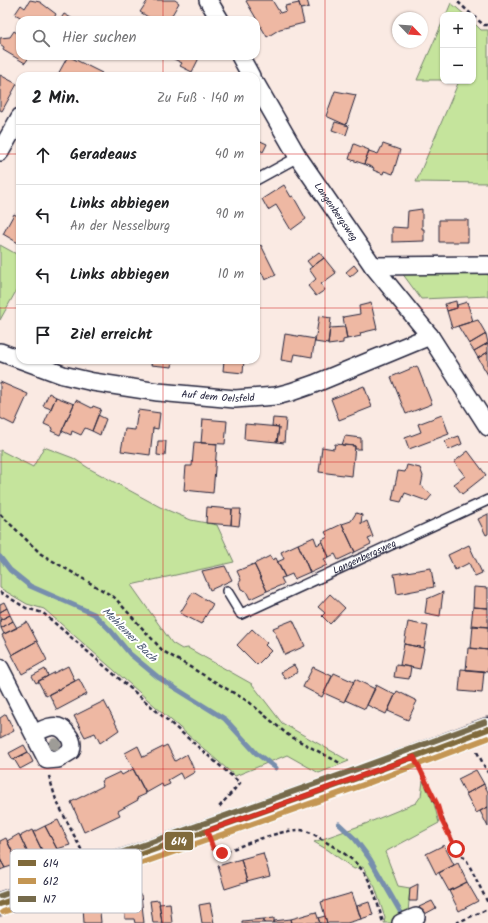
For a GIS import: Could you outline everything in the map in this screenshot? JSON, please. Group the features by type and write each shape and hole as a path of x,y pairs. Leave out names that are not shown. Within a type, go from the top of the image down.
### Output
{"street":[{"path":"208,0 218,16"},
{"path":"242,60 249,72"},
{"name":"Langenbergsweg","path":"260,91 298,157 373,266 430,336 488,427"},
{"path":"0,152 15,138"},
{"path":"373,266 488,265"},
{"name":"Auf dem Oelsfeld","path":"32,364 63,376 93,382 158,392 235,399 276,396 291,392 430,336"},
{"name":"Auf dem Oelsfeld","path":"0,352 16,358"},
{"path":"0,668 47,760 58,759 68,754 73,746 70,738 61,728 54,726 44,728 34,734"},
{"path":"142,854 360,777 488,729"},
{"path":"0,904 10,901"}],"lane":[{"path":"260,178 298,157"},
{"name":"Langenbergsweg","path":"227,591 241,614 488,500"}],"path":[{"path":"458,2 470,12"},
{"path":"476,18 484,25 488,25"},
{"path":"0,514 41,554 114,597 163,651 249,702 288,735 349,768 360,777"},
{"path":"0,592 26,608 43,613 240,783 212,814 211,830 213,848 222,853 266,838 298,830 308,831 358,864 367,875 383,923"},
{"path":"414,757 437,804 442,821 456,849 468,861 488,902"},
{"path":"47,760 56,800 80,849"},
{"path":"456,923 488,909"}],"green space":[{"path":"451,3 462,12 447,12"},
{"path":"476,25 481,30 488,30 488,183 416,182 458,84 476,84"},
{"path":"440,28 440,80 417,80"},
{"path":"0,245 16,254 16,291 0,320"},
{"path":"402,273 488,273 488,296 421,299"},
{"path":"44,447 73,458 90,469 160,507 191,520 217,525 234,562 131,585 172,643 182,649 188,648 252,684 282,723 349,761 319,773 287,755 235,776 44,609 27,604 0,588 0,450 33,467"},
{"path":"423,781 434,803 439,823 385,852 398,886 410,888 408,913 416,923 384,923 385,918 375,887 363,867 354,869 328,850 314,842 365,824 416,803 421,796"}],"building":[{"path":"30,0 40,2 56,14 55,16 18,16 15,14 21,5 25,8"},
{"path":"148,0 175,0 179,3 171,16 146,16 140,12"},
{"path":"272,0 280,13 286,11 285,6 299,3 304,23 280,29 267,37 260,25 260,16 255,16 246,1"},
{"path":"298,0 307,0 309,7 301,9"},
{"path":"14,31 16,32 16,58 3,50 4,47 0,44 0,38 10,37"},
{"path":"20,60 27,60 25,63"},
{"path":"66,60 76,60 100,72 59,72"},
{"path":"176,60 198,60 192,72 180,66 182,63"},
{"path":"0,75 16,83 16,86 2,111 0,110"},
{"path":"335,91 356,95 346,125 326,116"},
{"path":"335,122 349,126 346,135 332,130"},
{"path":"260,141 267,144 263,152 260,150"},
{"path":"354,144 369,150 364,164 349,159"},
{"path":"383,144 400,150 393,174 384,171 383,174 364,164 369,151 378,154"},
{"path":"284,185 291,197 293,196 306,219 291,230 276,205 268,210 262,199"},
{"path":"422,209 422,229 424,229 424,241 392,242 392,227 407,228 408,211"},
{"path":"14,214 16,215 16,242 3,234"},
{"path":"439,220 468,220 468,242 439,242"},
{"path":"260,246 276,275 265,280 262,273 260,274"},
{"path":"319,252 324,258 312,267 307,261"},
{"path":"324,258 336,273 321,284 325,290 316,296 308,286 316,279 309,269"},
{"path":"354,265 358,270 350,277 346,272"},
{"path":"456,301 457,308 447,311 445,304"},
{"path":"467,302 473,321 452,328 447,311 457,308 457,305"},
{"path":"371,303 377,329 360,333 361,336 347,339 343,317 360,314 359,306"},
{"path":"319,316 331,318 328,344 315,342"},
{"path":"478,320 486,334 469,344 458,326"},
{"path":"345,327 347,339 343,340 343,343 328,345 330,328"},
{"path":"285,334 315,339 312,357 295,354 293,362 281,360"},
{"path":"486,334 488,343 474,351 469,344"},
{"path":"488,343 488,352 478,358 474,351"},
{"path":"488,352 488,375 478,358"},
{"path":"151,364 172,364 172,367"},
{"path":"224,364 244,364 243,373 223,371"},
{"path":"417,366 432,404 406,414 391,377"},
{"path":"0,382 28,394 14,425 0,418"},
{"path":"364,386 372,407 339,420 331,399"},
{"path":"49,393 56,397 51,409 43,406"},
{"path":"56,397 74,404 60,435 51,431 53,428 44,424"},
{"path":"76,400 92,408 93,406 101,409 92,431 85,428 81,435 72,431 71,435 62,431"},
{"path":"138,410 160,413 158,429 153,428 150,455 121,451 125,429 135,430"},
{"path":"98,415 106,419 100,435 92,431"},
{"path":"442,415 449,434 409,449 405,438 421,432 418,424"},
{"path":"273,418 286,419 284,443 277,442 279,427 272,426"},
{"path":"203,419 227,421 225,444 201,443"},
{"path":"245,424 279,427 277,442 244,439"},
{"path":"345,436 361,438 361,449 355,449 355,446 342,445"},
{"path":"459,436 462,444 448,450 445,441"},
{"path":"158,441 166,441 165,456 157,455"},
{"path":"194,442 217,444 213,493 184,490 186,466 192,466"},
{"path":"335,444 355,446 352,476 319,472 322,447 334,449"},
{"path":"468,451 486,475 462,494 454,484 465,476 454,462"},
{"path":"407,465 420,468 423,476 421,486 432,495 427,501 405,493 401,502 392,500 398,471 405,472"},
{"path":"207,507 232,509 231,525 206,523"},
{"path":"232,509 241,509 239,526 231,525"},
{"path":"356,513 362,515 361,524 367,521 373,537 368,539 371,544 355,552 342,524 351,521"},
{"path":"488,514 488,534 486,535 478,519"},
{"path":"342,524 355,552 338,560 335,554 329,557 322,540 328,537 325,532"},
{"path":"314,537 317,545 322,542 329,557 324,559 327,565 310,573 298,544"},
{"path":"298,544 310,572 294,579 292,574 285,577 277,562 284,559 281,552"},
{"path":"469,545 482,573 475,576 469,563 455,570 448,555"},
{"path":"270,556 272,560 276,558 285,577 281,578 284,584 267,591 254,564"},
{"path":"254,564 267,591 250,599 246,591 241,589 239,583 241,580 237,571"},
{"path":"225,566 232,580 210,590 202,571"},
{"path":"431,568 434,587 397,594 394,574"},
{"path":"474,587 488,588 488,608 473,607"},
{"path":"193,592 213,604 201,624 180,613"},
{"path":"443,592 440,616 425,613 427,599"},
{"path":"330,594 345,608 330,624 322,616 325,613 318,607"},
{"path":"4,602 7,608 0,612 0,604"},
{"path":"473,607 488,608 488,627 471,626"},
{"path":"7,608 10,615 0,620 0,612"},
{"path":"10,615 13,621 1,628 0,620"},
{"path":"293,620 305,646 285,655 273,628"},
{"path":"13,621 17,628 4,634 1,628"},
{"path":"27,622 37,641 12,655 2,635"},
{"path":"408,622 428,626 424,648 404,644"},
{"path":"473,625 488,627 488,650 471,648"},
{"path":"252,629 267,643 265,645 271,651 257,665 237,645"},
{"path":"37,641 47,660 22,674 12,655"},
{"path":"404,644 424,648 420,669 400,665"},
{"path":"468,648 488,650 488,672 466,670"},
{"path":"294,665 298,672 285,679 281,672"},
{"path":"396,665 411,667 409,679 394,677"},
{"path":"68,666 75,681 46,696 38,681"},
{"path":"313,667 332,676 322,697 303,687"},
{"path":"45,669 48,676 36,683 32,676"},
{"path":"461,669 484,671 482,693 459,691"},
{"path":"334,673 354,682 344,702 324,693"},
{"path":"79,679 87,694 57,710 49,694"},
{"path":"355,679 375,689 365,709 345,700"},
{"path":"376,685 395,695 386,714 367,705"},
{"path":"397,691 417,701 408,720 388,711"},
{"path":"104,701 119,730 100,743 95,733 85,737 74,716"},
{"path":"6,714 14,731 0,738 0,718"},
{"path":"24,745 28,752 13,760 9,753"},
{"path":"167,745 175,761 187,754 195,772 183,779 180,773 168,780 170,784 163,787 162,784 146,793 125,753 138,746 143,757"},
{"path":"28,752 33,762 20,769 14,759"},
{"path":"133,769 146,794 137,798 138,800 118,811 120,815 84,832 71,802 103,786 101,781 120,772 122,775"},
{"path":"476,770 484,784 466,794 458,779"},
{"path":"484,784 488,792 488,807 476,813 466,794"},
{"path":"488,807 488,827 480,811"},
{"path":"58,820 70,845 57,849 45,826"},
{"path":"45,826 57,849 41,849 33,832"},
{"path":"32,830 42,849 26,849 20,836"},
{"path":"19,834 26,849 11,849 7,841"},
{"path":"6,838 11,849 10,866 5,868 0,859 0,841"},
{"path":"444,845 454,865 436,874 426,854"},
{"path":"263,853 270,876 247,882 241,859"},
{"path":"0,859 5,868 0,870"},
{"path":"241,859 247,882 225,889 218,866"},
{"path":"458,863 467,882 449,891 439,873"},
{"path":"467,882 478,901 459,911 449,891"},
{"path":"418,884 417,901 409,901 410,888"},
{"path":"352,893 361,919 347,923 327,923 321,902"},
{"path":"159,900 162,923 153,923 150,901"},
{"path":"432,901 436,908 423,915 419,907"},
{"path":"369,902 373,915 361,919 357,906"},
{"path":"170,903 172,923 162,923 159,904"},
{"path":"210,903 214,923 202,923 199,905"},
{"path":"142,904 144,923 135,923 134,919 125,919 125,913 142,913"},
{"path":"316,912 320,923 292,923 291,919"},
{"path":"83,913 100,913 101,923 84,923"},
{"path":"325,916 327,923 320,923 318,918"},
{"path":"274,918 274,923 264,923 264,919"},
{"path":"264,919 264,923 242,923 242,921"},
{"path":"291,919 292,923 274,923 274,921"}],"waterway":[{"name":"Mehlemer Bach","path":"0,557 10,570 30,586 94,614 111,631 130,654 159,678 225,719 256,753 276,768"},
{"name":"Mehlemer Bach","path":"339,824 355,839 370,859 404,918"}],"transit line":[{"name":"N7","path":"132,849 485,722"},
{"name":"614","path":"142,854 360,777 488,729"},
{"name":"612","path":"142,863 363,785 488,738"},
{"name":"N7","path":"0,896 10,892"},
{"name":"614","path":"0,904 10,900"},
{"name":"612","path":"3,912 10,910"}],"route":[{"path":"222,853 213,848 207,831 414,757 437,804 442,821 456,849"}]}
